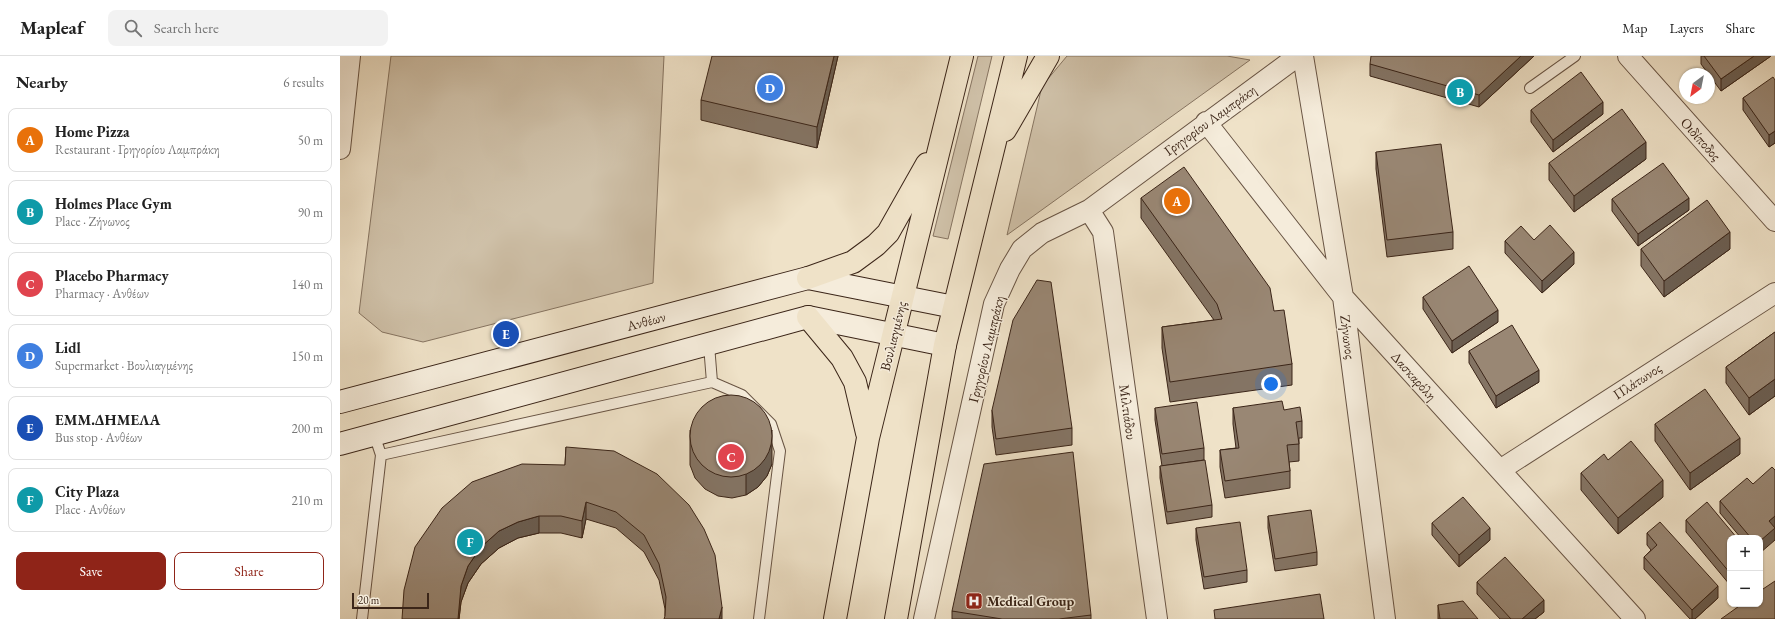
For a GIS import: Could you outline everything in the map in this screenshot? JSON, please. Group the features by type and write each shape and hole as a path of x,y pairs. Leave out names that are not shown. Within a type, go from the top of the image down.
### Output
{"main road":[{"name":"Βουλιαγμένης","path":"835,619 868,438 939,144 962,56"},
{"path":"896,619 945,345 1016,56"},
{"path":"993,150 1048,56"},
{"path":"808,278 853,262 888,233 939,144"},
{"name":"Ανθέων","path":"340,402 808,278 954,307"},
{"path":"340,444 808,317 945,345"},
{"path":"808,317 842,358 855,382 868,438"}],"street":[{"path":"340,149 350,56"},
{"name":"Γρηγορίου Λαμπράκη","path":"924,619 994,304 1010,269 1022,249 1042,233 1089,210 1206,122 1298,56"},
{"name":"Ζήνωνος","path":"1303,56 1343,297 1385,619"},
{"name":"Οιδίποδος","path":"1628,56 1775,221"},
{"name":"Δασκαρόλη","path":"1206,122 1343,297 1635,619"},
{"name":"Μιλτιάδου","path":"1089,210 1103,232 1157,619"},
{"name":"Πλάτωνος","path":"1500,470 1775,293"}],"lane":[{"path":"1530,88 1575,56"},
{"path":"709,345 712,382"},
{"path":"381,455 712,382 742,395 772,424 780,451 759,619"},
{"path":"362,619 381,455 374,434"}],"shaded area":[{"path":"391,56 664,56 653,283 423,342 382,332 359,313"},
{"path":"978,56 992,56 948,239 933,236"},
{"path":"1067,56 1227,56 1250,60 1007,235 1042,86"}],"building":[{"path":"712,56 834,56 817,127 701,100"},
{"path":"1371,56 1521,56 1479,95 1370,64"},
{"path":"1704,56 1754,56 1721,79 1715,71 1715,68 1713,68"},
{"path":"1581,72 1603,102 1553,140 1531,110"},
{"path":"1773,77 1775,80 1775,131 1769,135 1743,98"},
{"path":"1622,109 1646,142 1574,196 1549,163"},
{"path":"1441,144 1453,232 1387,240 1376,152"},
{"path":"1663,163 1689,198 1638,234 1612,199"},
{"path":"1184,167 1270,288 1274,311 1284,310 1292,364 1170,382 1162,327 1222,319 1217,304 1141,198"},
{"path":"1707,200 1730,232 1664,281 1641,249"},
{"path":"1550,225 1574,252 1542,281 1505,241 1521,226 1534,240"},
{"path":"1469,266 1498,310 1452,341 1423,297"},
{"path":"1037,280 1051,282 1072,428 996,439 992,410 1013,320"},
{"path":"1512,325 1539,370 1496,396 1469,351"},
{"path":"1775,332 1775,379 1749,398 1726,367"},
{"path":"1705,389 1740,438 1690,473 1655,424"},
{"path":"731,395 747,398 760,407 769,420 772,436 769,452 760,465 747,474 731,477 715,474 702,465 693,452 690,436 693,420 702,407 715,398"},
{"path":"1282,401 1284,410 1300,407 1302,421 1296,422 1299,444 1287,445 1290,471 1225,481 1220,450 1239,448 1233,408"},
{"path":"1197,402 1204,448 1162,454 1155,408"},
{"path":"1631,441 1663,480 1618,518 1581,473 1604,454 1608,460"},
{"path":"566,447 614,451 657,474 689,505 704,529 715,555 722,607 719,619 664,619 666,597 659,564 644,535 616,512 586,502 582,521 561,516 539,516 518,522 499,531 481,547 468,566 461,586 458,619 402,619 404,590 415,547 442,508 472,482 522,464 565,465"},
{"path":"1073,452 1091,615 1059,619 1002,619 952,611 984,464"},
{"path":"1205,460 1212,505 1167,512 1160,466"},
{"path":"1772,467 1775,470 1775,516 1769,521 1775,528 1763,538 1763,535 1748,535 1720,501 1747,478 1753,484"},
{"path":"1463,497 1490,528 1459,555 1432,523"},
{"path":"1707,502 1734,535 1727,535 1727,569 1686,520"},
{"path":"1311,510 1317,552 1275,559 1268,516"},
{"path":"1240,522 1247,570 1204,577 1196,528"},
{"path":"1660,522 1718,586 1692,610 1644,557 1657,545 1647,533"},
{"path":"1505,557 1544,600 1522,619 1511,619 1477,582"},
{"path":"1775,581 1775,619 1721,619 1738,607 1763,607 1763,589"},
{"path":"1320,594 1324,619 1215,619 1214,610"},
{"path":"1463,601 1478,619 1440,619 1438,605"}],"place":[{"name":"Lidl","path":"770,88"},
{"name":"Holmes Place Gym","path":"1460,92"},
{"name":"Home Pizza","path":"1177,201"},
{"name":"ΕΜΜ.ΔΗΜΕΛΑ","path":"506,334"},
{"name":"Placebo Pharmacy","path":"731,457"},
{"name":"City Plaza","path":"470,542"},
{"name":"Medical Group","path":"974,601"}]}
